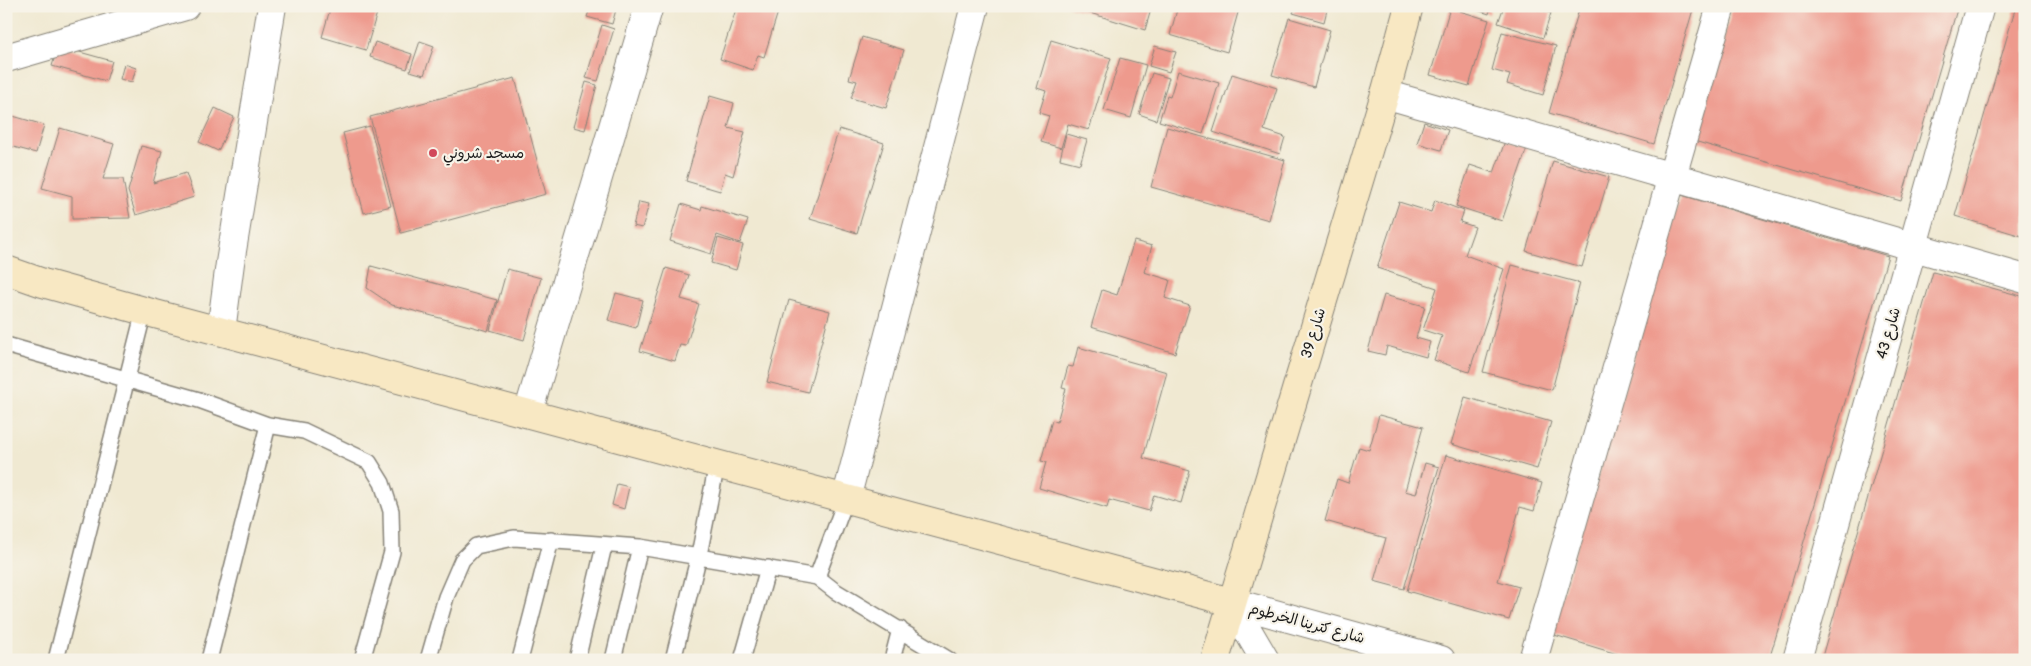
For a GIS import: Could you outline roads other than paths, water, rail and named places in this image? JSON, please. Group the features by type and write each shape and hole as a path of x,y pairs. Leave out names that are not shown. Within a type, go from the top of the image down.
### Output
{"street":[{"path":"6,58 185,6"},
{"path":"221,332 230,263 272,6"},
{"path":"528,413 649,6"},
{"path":"846,499 975,6"},
{"name":"شارع 39","path":"1215,660 1385,94 1409,6"},
{"path":"1533,660 1721,6"},
{"name":"شارع 43","path":"1797,660 1980,6"},
{"path":"1385,94 2025,280"},
{"path":"6,270 43,283 221,332 1231,602 1265,660"},
{"name":"شارع كترينا الخرطوم","path":"1231,602 1441,660"}],"lane":[{"path":"56,660 144,311"},
{"path":"6,345 198,400 268,425 304,431 369,462 382,483 391,511 392,552 362,660"},
{"path":"209,660 268,425"},
{"path":"673,660 699,555 717,464"},
{"path":"817,577 846,499"},
{"path":"428,660 446,597 462,560 476,546 514,538 604,546 640,547 699,555 817,577 835,591 949,660"},
{"path":"520,660 552,540"},
{"path":"577,660 604,546"},
{"path":"613,660 640,547"},
{"path":"742,660 768,568"},
{"path":"892,660 900,629"}],"place":[{"name":"مسجد شروني","path":"433,153"}]}
